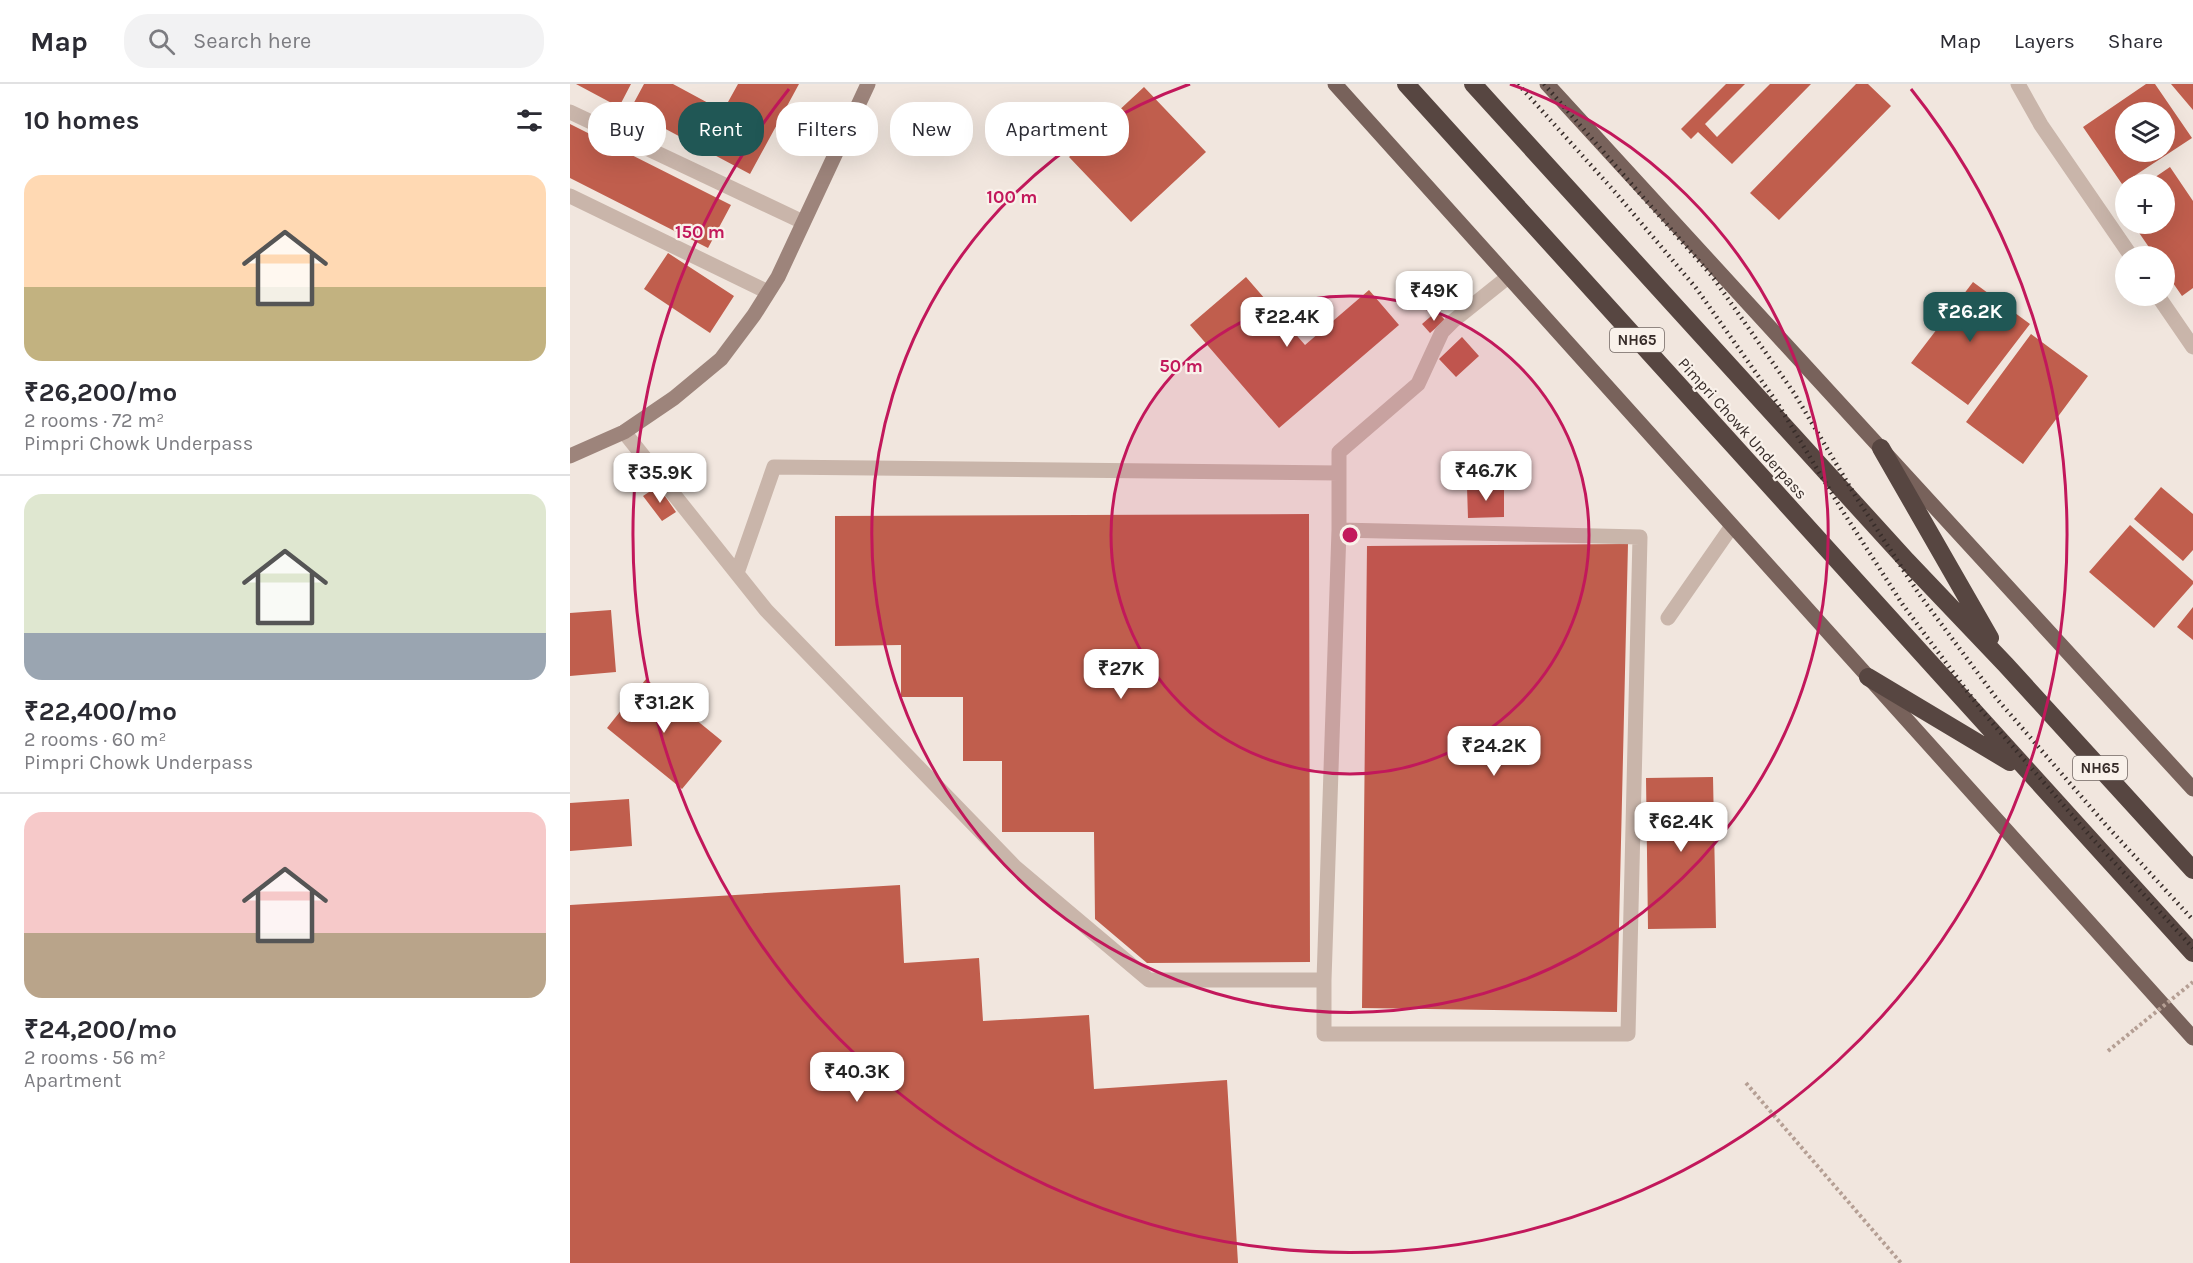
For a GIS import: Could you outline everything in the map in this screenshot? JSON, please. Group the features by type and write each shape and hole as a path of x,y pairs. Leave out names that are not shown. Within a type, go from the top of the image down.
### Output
{"highway":[{"name":"Pimpri Chowk Underpass","path":"1406,84 2027,772"},
{"name":"Pimpri Chowk Underpass","path":"1473,84 1907,561 2006,665"},
{"path":"1881,448 2006,665"},
{"name":"NH65","path":"2006,665 2193,870"},
{"path":"1868,677 2027,772"},
{"name":"NH65","path":"2027,772 2193,953"}],"main road":[{"path":"570,456 624,432 674,398 721,359 778,277 868,84"},
{"path":"1335,84 2193,1038"},
{"path":"1547,84 2193,789"}],"street":[{"path":"2018,84 2042,126 2124,246"},
{"path":"570,111 803,222"},
{"path":"570,196 768,292"},
{"path":"1339,530 1640,537 1628,1034 1324,1034 1323,980 1339,530 1339,452 1418,384 1442,332 1508,277"},
{"path":"2165,306 2193,347"},
{"path":"624,432 766,610 1015,867 1149,980 1323,980"},
{"path":"737,573 774,467 1339,473"},
{"path":"1668,618 1732,526"}],"path":[{"path":"2108,1051 2193,982"},
{"path":"1746,1083 1901,1263"}],"building":[{"path":"576,84 631,84 622,102 610,102"},
{"path":"644,84 673,84 706,102 678,102 678,136 666,129 666,102 634,102"},
{"path":"738,84 799,84 789,102 776,102 776,126 764,148 764,102 728,102"},
{"path":"1726,84 1745,84 1705,124 1717,137 1770,84 1811,84 1732,164 1698,132 1691,139 1681,129"},
{"path":"1856,84 1868,84 1891,106 1779,220 1750,193"},
{"path":"2146,84 2155,84 2167,102 2120,102"},
{"path":"2171,84 2193,84 2193,110"},
{"path":"1144,87 1206,152 1131,222 1069,157 1129,156 1128,102"},
{"path":"2115,105 2115,162 2155,162 2137,174 2115,174 2083,127"},
{"path":"2175,113 2192,138 2175,149"},
{"path":"570,124 588,133 588,156 634,156 731,205 708,248 570,178"},
{"path":"716,156 760,156 750,174"},
{"path":"2170,167 2175,174 2160,174"},
{"path":"2175,174 2193,201 2193,288 2182,296 2175,286 2175,246 2148,246 2140,234 2175,234"},
{"path":"668,253 734,296 710,333 644,289"},
{"path":"1246,277 1305,345 1369,290 1399,325 1279,428 1190,325"},
{"path":"1973,282 2030,324 1968,405 1911,363"},
{"path":"1437,311 1445,320 1430,333 1422,324"},
{"path":"2031,334 2088,376 2023,464 1966,422"},
{"path":"1462,337 1479,356 1456,377 1439,359"},
{"path":"1504,485 1504,517 1468,518 1467,487"},
{"path":"658,486 676,512 662,521 643,496"},
{"path":"2161,487 2193,514 2193,550 2183,561 2134,519"},
{"path":"1309,514 1310,962 1147,963 1095,919 1094,832 1002,832 1002,761 963,761 963,697 901,697 901,645 835,646 835,516"},
{"path":"2130,525 2193,581 2193,584 2154,628 2089,572"},
{"path":"1628,544 1617,1012 1362,1008 1367,546"},
{"path":"2193,607 2193,640 2177,627"},
{"path":"611,610 616,672 570,676 570,613"},
{"path":"646,679 722,741 682,789 607,728"},
{"path":"1713,777 1716,928 1648,929 1646,778"},
{"path":"629,799 632,846 570,851 570,803"},
{"path":"900,885 904,963 979,958 983,1021 1089,1015 1094,1089 1227,1080 1238,1263 570,1263 570,905"}],"railway":[{"path":"1518,84 1615,192 1696,288 1778,404 1903,605 1982,711 2091,837 2193,948"},
{"path":"1544,84 1712,276 1794,393 1856,497 1919,594 1997,699 2106,825 2193,920"}]}
